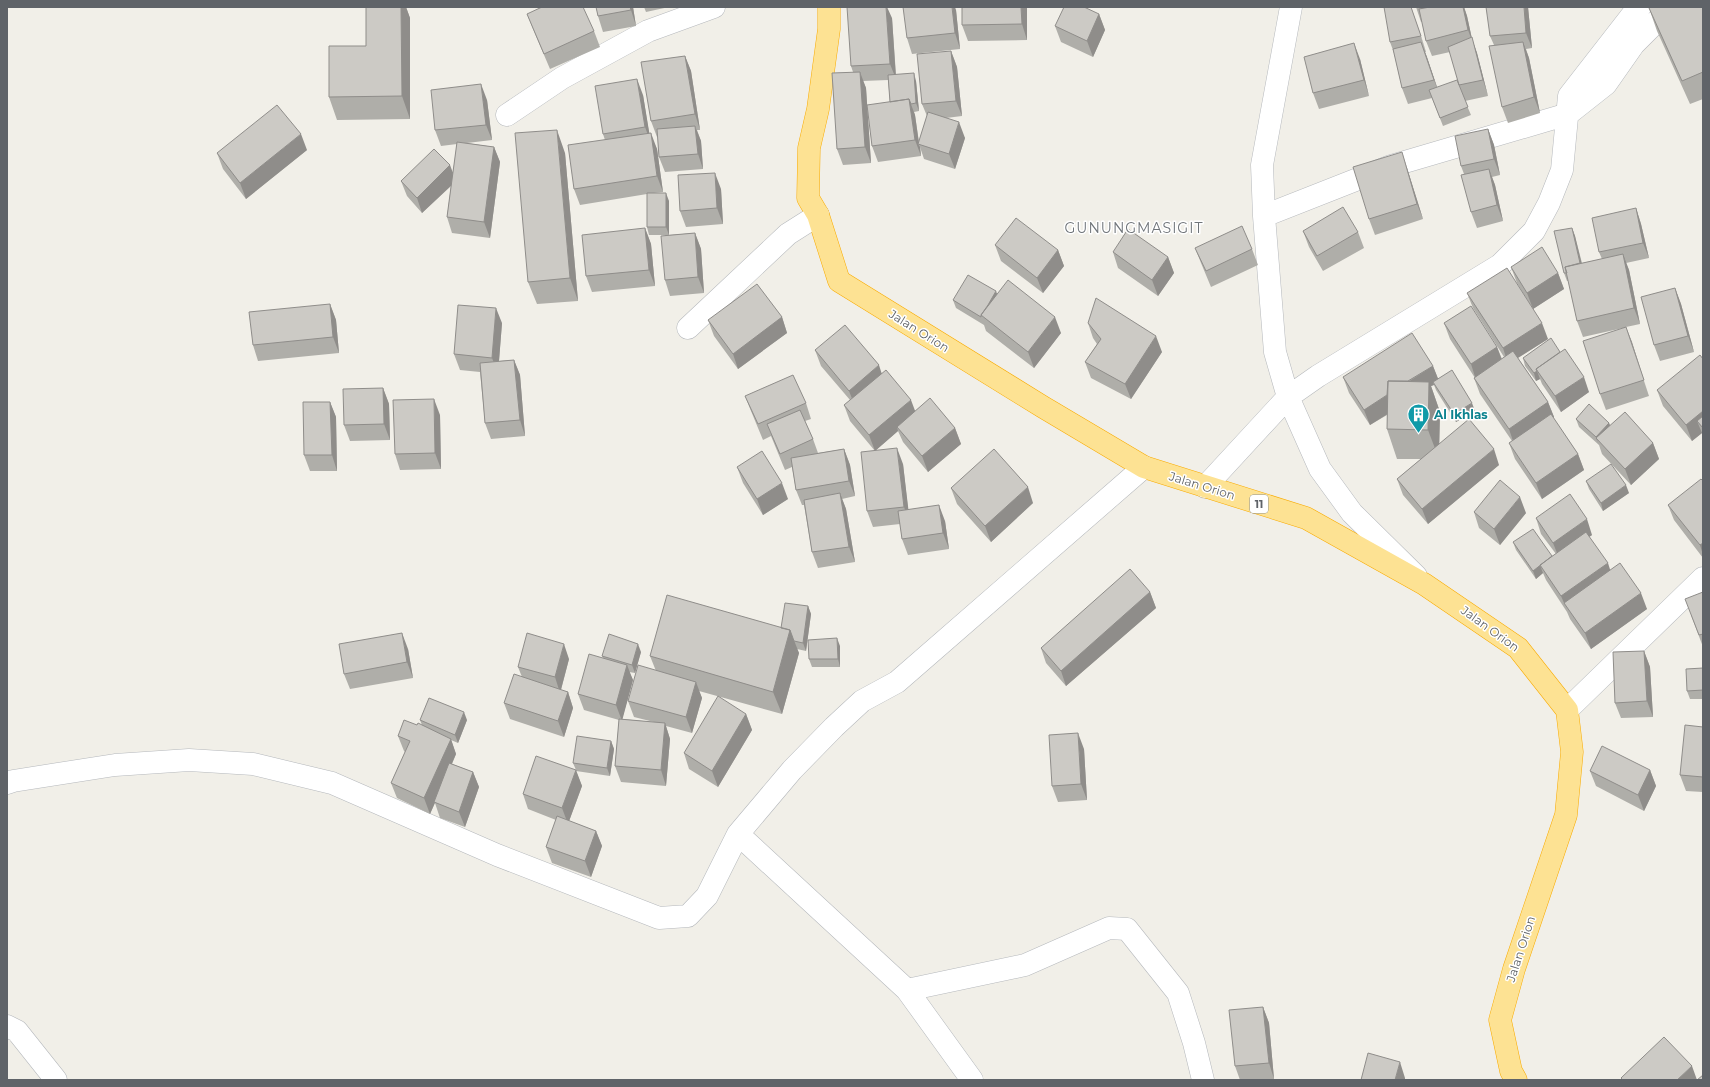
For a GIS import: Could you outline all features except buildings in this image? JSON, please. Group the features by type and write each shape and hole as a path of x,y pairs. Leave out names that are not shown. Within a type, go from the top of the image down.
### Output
{"highway":[{"name":"Jalan Orion","path":"829,7 829,29 818,109 809,148 808,198 818,215 838,281 1043,408 1144,467 1306,518 1424,584 1518,648 1567,710 1572,752 1566,815 1514,970 1500,1020 1511,1071 1516,1080"}],"street":[{"path":"507,115 562,78 648,31 714,7"},
{"path":"1291,7 1262,165 1264,216 1275,352 1288,397 1320,469 1352,513 1424,584"},
{"path":"1205,487 1288,397 1318,376 1500,265 1534,231 1549,203 1562,170 1569,96 1632,15 1640,7"},
{"path":"1264,216 1391,166 1568,114 1606,84 1634,44 1658,20 1678,7"},
{"path":"688,328 788,234 818,215"},
{"path":"7,783 115,765 189,760 253,764 332,783 497,855 659,918 688,916 707,896 738,834 792,770 834,727 862,701 897,682 1144,467"},
{"path":"1567,710 1703,578"},
{"path":"738,834 907,990 972,1080"},
{"path":"907,990 1025,966 1109,928 1127,929 1178,993 1194,1044 1203,1080"},
{"path":"7,1026 18,1031 56,1080"}],"place":[{"name":"Al Ikhlas","path":"1419,434"}],"district":[{"name":"GUNUNGMASIGIT","path":"1134,228"}]}
